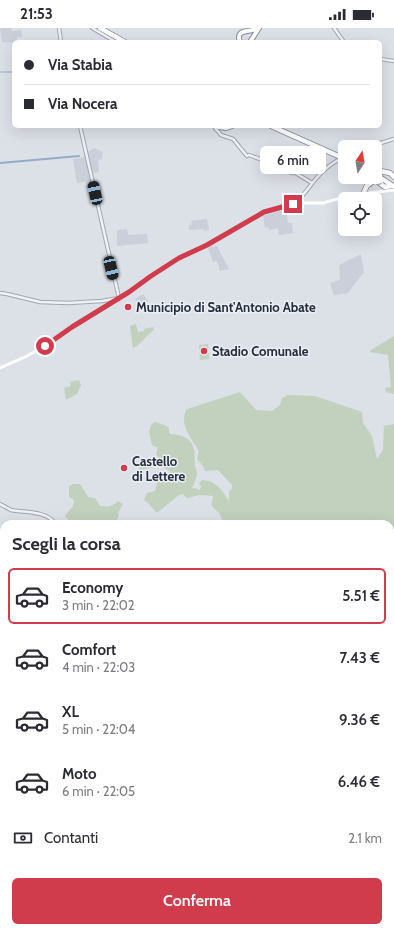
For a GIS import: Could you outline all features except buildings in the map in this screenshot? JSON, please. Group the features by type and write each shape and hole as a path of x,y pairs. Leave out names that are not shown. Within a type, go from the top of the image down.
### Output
{"highway":[{"path":"99,28 120,40"},
{"path":"240,40 239,36 244,31 253,31 259,28"},
{"path":"253,40 258,34 259,28"},
{"path":"252,40 259,28"},
{"path":"244,31 250,34 251,40"},
{"path":"276,128 338,155"},
{"path":"382,173 388,173 394,177"},
{"path":"388,173 384,173 383,176 393,185"},
{"path":"382,177 393,185"},
{"path":"382,182 393,185"},
{"path":"364,192 369,184"},
{"path":"381,184 385,187 393,185"}],"main road":[{"path":"370,192 393,185"},
{"path":"0,368 45,346 179,258 264,212 296,203 323,203 338,199"}],"street":[{"path":"59,28 61,40"},
{"path":"92,28 113,40"},
{"path":"334,28 343,40"},
{"path":"382,59 394,61"},
{"path":"0,293 40,302 68,303 102,301 119,298 80,128"},
{"path":"218,128 221,135 232,139 248,155 292,172 310,182"},
{"path":"382,143 394,140"},
{"path":"296,203 310,182 327,167 338,161"},
{"path":"0,504 10,509 44,515 52,520"}],"shaded area":[{"path":"0,28 11,28 12,31 21,30 22,37 17,37 17,40 12,40 12,43 2,42"},
{"path":"94,148 103,152 102,159 98,160 99,172 92,173 88,152"},
{"path":"86,157 90,181 77,183 73,159"},
{"path":"286,209 288,223 292,223 293,233 279,235 278,228 269,230 268,227 265,228 263,216"},
{"path":"207,219 209,230 189,230 189,225 192,224 191,221"},
{"path":"127,229 128,235 147,234 148,243 117,246 117,230"},
{"path":"217,246 229,269 220,271 217,261 213,262 208,248"},
{"path":"361,254 364,272 348,293 334,295 330,283 340,280 339,265"},
{"path":"143,294 148,301 140,306 135,299"}],"green space":[{"path":"136,324 138,332 153,327 154,330 148,334 139,345 133,348 130,326"},
{"path":"394,336 394,394 386,392 385,388 391,387 388,355 370,352"},
{"name":"Stadio Comunale","path":"208,344 209,359 200,360 199,345"},
{"path":"79,380 81,385 77,394 66,400 64,388 71,386 70,382"},
{"path":"240,392 256,410 272,411 280,405 282,398 288,395 315,396 362,412 363,423 372,436 377,459 383,450 384,426 394,424 394,520 222,520 219,513 212,506 213,496 199,495 186,498 183,494 179,495 158,512 156,512 144,500 147,493 155,491 158,480 163,479 170,471 160,465 163,464 156,454 158,448 152,445 149,432 151,425 155,422 169,428 169,433 184,437 191,443 194,451 195,467 197,472 192,489 194,488 200,490 201,486 199,483 202,480 212,482 221,490 229,501 229,492 232,485 218,470 205,471 197,459 199,451 189,436 184,420 187,409"},
{"path":"151,461 154,466 139,470 140,466"},
{"path":"73,484 80,484 88,497 95,498 100,506 110,506 118,501 123,504 118,513 118,520 68,520 65,516 72,508 74,502 73,499 69,497 69,486"}],"waterway":[{"path":"0,72 12,72"},
{"path":"0,163 79,156"}],"place":[{"name":"Municipio di Sant'Antonio Abate","path":"128,307"},
{"name":"Stadio Comunale","path":"204,351"},
{"name":"Castello di Lettere","path":"124,468"}],"route":[{"path":"45,346 179,258 207,245 264,212 293,204"}]}
